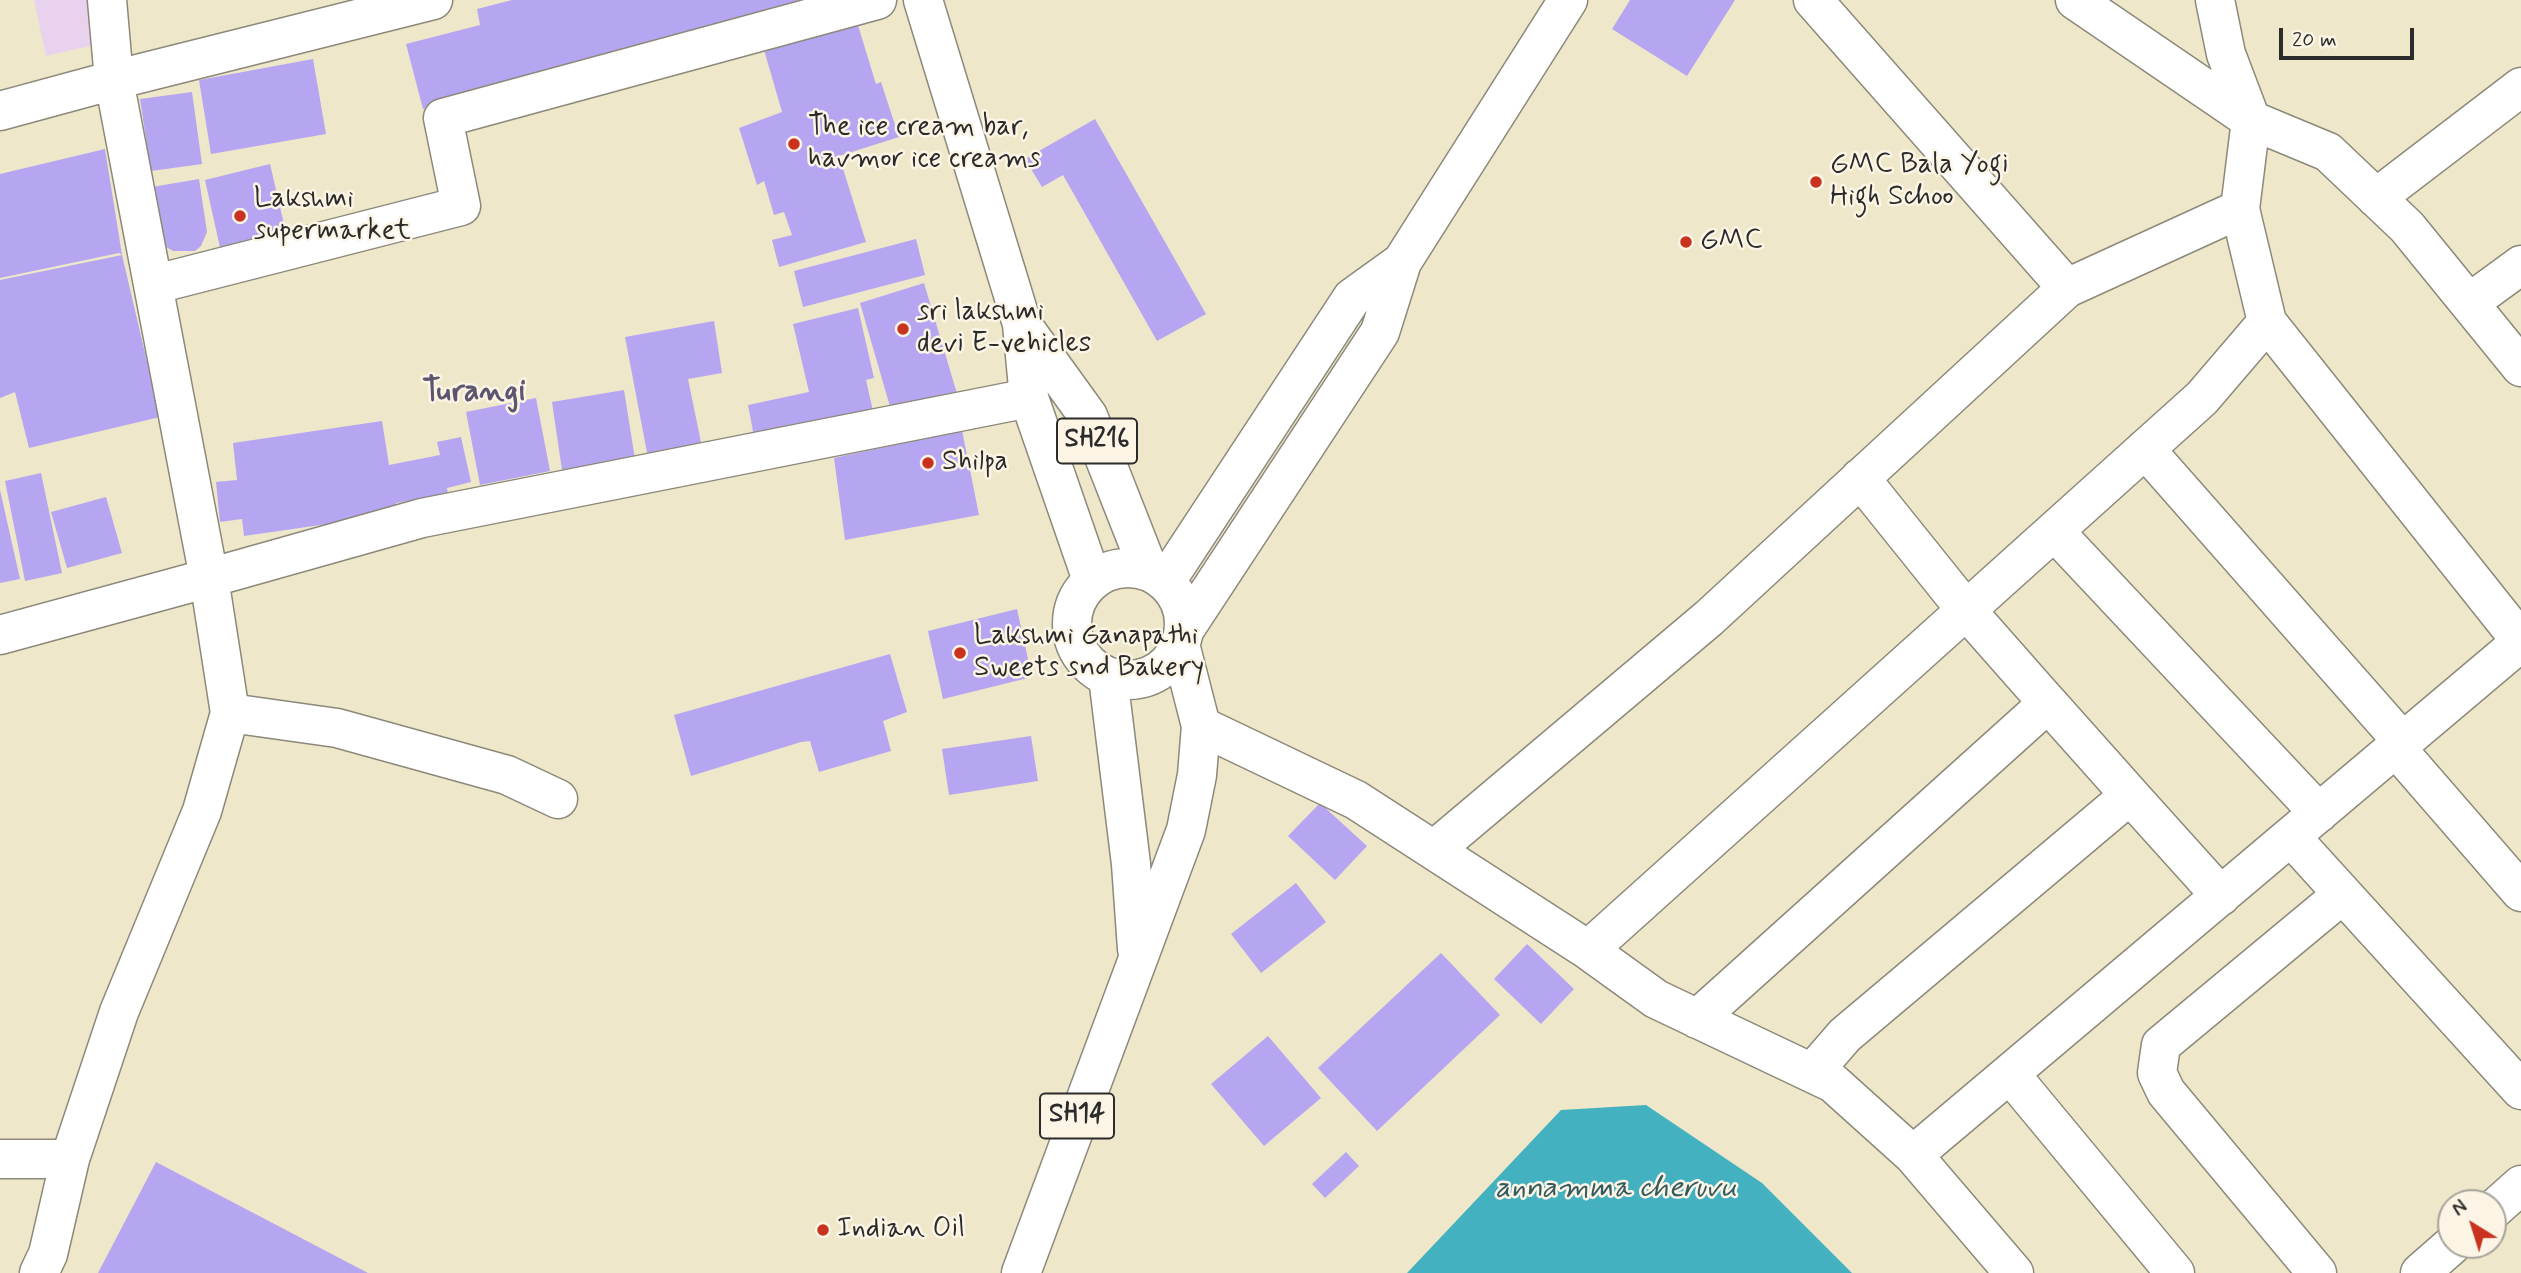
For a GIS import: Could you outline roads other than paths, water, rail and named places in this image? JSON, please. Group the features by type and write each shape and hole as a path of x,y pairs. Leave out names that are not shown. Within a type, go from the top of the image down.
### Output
{"street":[{"path":"39,1273 48,1254 70,1159 119,1012 202,811 230,713 209,578 156,284 114,80 107,0"},
{"path":"0,111 433,0"},
{"path":"156,284 461,206 443,118 877,0"},
{"name":"SH216","path":"923,0 1022,324 1029,398 1092,580"},
{"path":"1402,262 1352,298 1157,576 1119,568 1092,580 1075,604 1072,633 1084,660 1108,677 1137,680 1164,668 1182,636 1380,332 1402,262 1569,0"},
{"path":"1813,0 2067,288"},
{"path":"2075,0 2251,120 2328,152 2407,227 2521,367"},
{"path":"1913,1155 2521,642 2266,322 2240,209 2251,120 2225,54 2215,0"},
{"path":"2376,198 2521,87"},
{"path":"1434,850 1709,618 2067,288 2240,209"},
{"path":"2469,303 2521,264"},
{"path":"1588,950 2202,398 2266,322"},
{"name":"SH216","path":"1022,324 1088,416 1157,576"},
{"path":"0,635 422,518 1029,398"},
{"path":"2145,449 2400,745 2521,892"},
{"path":"1860,478 1966,610 2221,896"},
{"path":"2054,531 2305,825 2343,894 2521,1090"},
{"name":"SH14","path":"1021,1273 1082,1102 1186,830 1197,775 1201,726 1182,636 1183,611 1177,594 1157,576"},
{"name":"SH14","path":"1108,677 1131,864 1138,961"},
{"path":"1697,1019 2048,703"},
{"path":"230,713 337,728 507,775 558,799"},
{"path":"1201,726 1356,800 1588,950 1656,999 1833,1083 1913,1155 2014,1273"},
{"path":"1812,1073 1845,1035 2130,795"},
{"path":"2317,1273 2166,1092 2157,1073 2161,1045 2343,894"},
{"path":"2010,1074 2175,1273"},
{"path":"1,1155 70,1159"},
{"path":"2507,1198 2521,1185"},
{"path":"2420,1273 2437,1258"}],"water":[{"name":"annamma cheruvu","path":"1646,1105 1762,1183 1852,1273 1407,1273 1561,1110"}],"place":[{"name":"The ice cream bar, havmor ice creams","path":"794,144"},
{"name":"GMC Bala Yogi High Schoo","path":"1816,182"},
{"name":"Lakshmi supermarket","path":"240,216"},
{"name":"GMC","path":"1686,242"},
{"name":"sri lakshmi devi E-vehicles","path":"903,329"},
{"name":"Shilpa","path":"928,463"},
{"name":"Lakshmi Ganapathi Sweets snd Bakery","path":"960,653"},
{"name":"Indian Oil","path":"823,1230"}],"district":[{"name":"Turangi","path":"474,393"}]}
